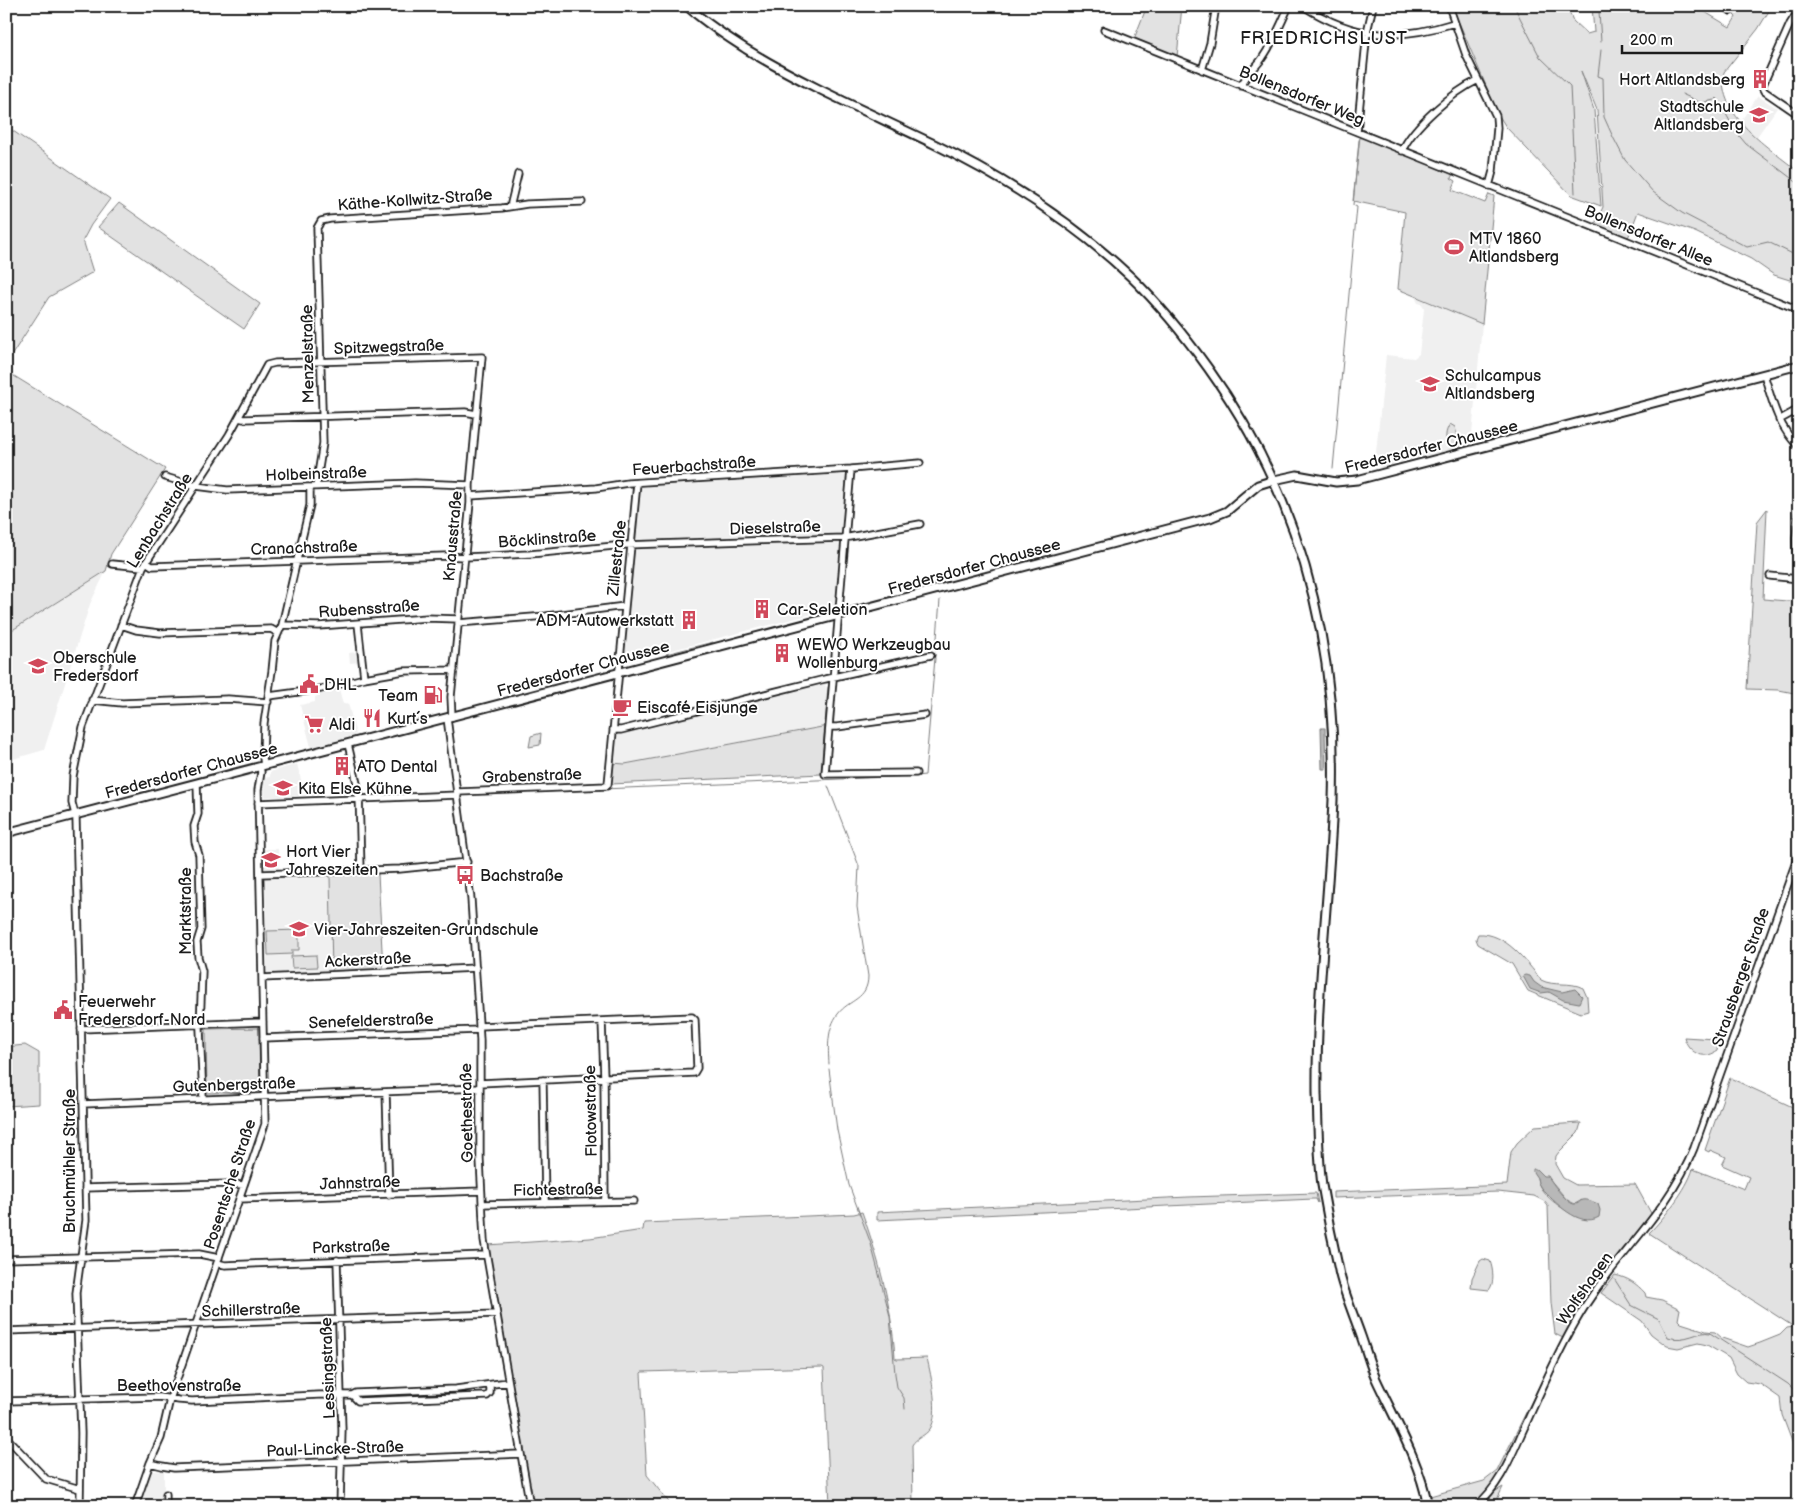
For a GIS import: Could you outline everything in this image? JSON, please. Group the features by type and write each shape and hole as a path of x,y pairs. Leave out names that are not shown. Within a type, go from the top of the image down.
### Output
{"main road":[{"path":"687,6 722,34 785,73 996,176 1051,211 1096,245 1139,286 1190,344 1228,396 1274,480 1306,566 1322,630 1331,705 1333,800 1317,1045 1318,1119 1322,1181 1340,1279 1375,1376 1414,1461 1428,1506"},
{"name":"Fredersdorfer Chaussee","path":"6,833 1210,518 1227,511 1258,485 1274,480 1297,475 1336,482 1357,480 1799,365"}],"street":[{"path":"1202,70 1210,43 1216,6"},
{"path":"1242,86 1244,80 1268,50 1289,6"},
{"path":"1303,6 1333,23 1367,32 1392,35 1414,34 1454,24"},
{"path":"1357,132 1367,32 1373,6"},
{"path":"1449,6 1466,55 1497,122 1493,171 1489,186"},
{"path":"1724,6 1731,10 1734,6"},
{"path":"1795,6 1799,9 1790,24 1762,87 1767,93 1799,115"},
{"name":"Bollensdorfer Weg","path":"1104,30 1489,186"},
{"path":"1402,151 1406,142 1436,110 1464,88 1478,80"},
{"name":"Käthe-Kollwitz-Straße","path":"511,206 518,174"},
{"name":"Bollensdorfer Allee","path":"1489,186 1799,310"},
{"name":"Käthe-Kollwitz-Straße","path":"321,221 582,202"},
{"name":"Menzelstraße","path":"262,766 274,647 282,625 323,449 317,228 321,221"},
{"name":"Spitzwegstraße","path":"267,365 275,363 482,357"},
{"name":"Knausstraße","path":"450,717 482,357"},
{"name":"Lenbachstraße","path":"75,815 72,807 72,791 75,759 83,727 145,565 239,418 267,365"},
{"path":"1764,374 1779,420 1799,448"},
{"path":"1779,420 1799,409"},
{"path":"239,418 243,420 465,412 476,414"},
{"name":"Feuerbachstraße","path":"470,496 920,463"},
{"path":"851,469 825,774 916,773"},
{"name":"Holbeinstraße","path":"166,477 196,486 227,490 424,483 470,485"},
{"name":"Zillestraße","path":"607,786 637,483"},
{"path":"1770,576 1798,579 1796,538 1799,506"},
{"name":"Dieselstraße","path":"631,546 844,538 920,524"},
{"name":"Böcklinstraße","path":"465,557 631,546"},
{"name":"Cranachstraße","path":"112,564 152,566 445,556 465,557"},
{"name":"Rubensstraße","path":"282,625 318,626 428,618 458,621 546,616 625,606"},
{"path":"358,624 364,678"},
{"path":"121,625 136,630 160,633 271,630 278,632"},
{"path":"613,730 621,730 931,655"},
{"path":"92,700 122,703 268,699 404,671 454,670"},
{"path":"830,727 925,715"},
{"name":"Goethestraße","path":"450,717 467,862 476,968 479,1028 481,1192 486,1255 530,1506"},
{"path":"348,744 354,766 359,799 361,870"},
{"name":"Posentsche Straße","path":"135,1506 150,1462 161,1438 170,1399 265,1124 258,803 262,766"},
{"name":"Marktstraße","path":"197,784 198,814 194,828 195,845 199,855 201,930 197,949 202,971 200,1025 203,1098"},
{"name":"Grabenstraße","path":"258,803 607,786"},
{"name":"Bruchmühler Straße","path":"75,815 85,1188 85,1226 76,1293 81,1433 80,1506"},
{"name":"Strausberger Straße","path":"1708,1110 1799,853"},
{"path":"260,874 426,867 467,862"},
{"name":"Ackerstraße","path":"262,978 476,968"},
{"name":"Senefelderstraße","path":"263,1038 694,1017"},
{"name":"Gutenbergstraße","path":"83,1104 386,1092 543,1080 694,1073 696,1071 694,1017"},
{"name":"Flotowstraße","path":"602,1021 605,1201"},
{"path":"81,1029 263,1022"},
{"path":"543,1080 545,1203"},
{"path":"386,1092 390,1195"},
{"name":"Wolfshagen","path":"1476,1506 1492,1489 1509,1460 1575,1322 1598,1288 1682,1176 1708,1110"},
{"path":"85,1188 244,1185"},
{"name":"Jahnstraße","path":"239,1199 481,1192"},
{"name":"Fichtestraße","path":"482,1204 634,1201"},
{"name":"Parkstraße","path":"6,1259 199,1254 225,1265 486,1255"},
{"name":"Lessingstraße","path":"337,1260 341,1395 340,1506"},
{"name":"Schillerstraße","path":"6,1331 496,1314"},
{"name":"Beethovenstraße","path":"6,1401 159,1397 192,1401 352,1395 356,1393 456,1389 508,1382"},
{"name":"Beethovenstraße","path":"352,1395 358,1400 487,1396 490,1393 490,1385"},
{"path":"6,1437 46,1479 80,1489"},
{"name":"Paul-Lincke-Straße","path":"150,1462 174,1468 521,1454"},
{"path":"166,1494 166,1506"}],"shaded area":[{"path":"1147,6 1182,6 1177,57 1134,39"},
{"path":"1452,6 1567,6 1573,21 1587,34 1594,32 1592,6 1695,6 1730,27 1736,17 1734,15 1739,6 1772,6 1758,29 1724,72 1724,88 1728,103 1748,130 1799,172 1799,283 1774,275 1751,259 1695,232 1638,212 1628,238 1594,226 1603,207 1597,110 1581,71 1594,110 1601,206 1571,195 1506,127 1498,114"},
{"name":"Stadtschule Altlandsberg","path":"1758,96 1777,108 1756,138 1740,122"},
{"path":"6,126 110,199 91,225 83,240 93,272 49,297 6,364"},
{"path":"1360,136 1453,174 1451,178 1456,181 1452,190 1485,203 1489,194 1494,196 1482,324 1398,289 1405,212 1353,201"},
{"path":"119,203 260,304 244,329 98,227"},
{"name":"Schulcampus Altlandsberg","path":"1415,297 1482,324 1471,446 1382,472 1376,452 1386,355 1414,358 1419,354 1424,309"},
{"path":"6,371 165,469 111,554 106,571 6,634"},
{"path":"1450,424 1455,427 1460,448 1450,448 1447,442 1446,433"},
{"path":"844,473 847,476 835,608 622,663 639,489 642,486"},
{"path":"1767,509 1763,599 1799,602 1799,694 1779,690 1747,689 1757,522"},
{"name":"Oberschule Fredersdorf","path":"106,571 90,604 44,750 6,761 6,634"},
{"path":"713,642 713,647 667,659 666,654"},
{"path":"358,652 360,662 350,663 349,653"},
{"path":"825,683 827,692 824,726 625,764 612,763 615,736"},
{"path":"339,689 343,704 348,703 356,735 311,747 300,705 315,702 317,694"},
{"path":"827,726 821,774 611,784 612,763 625,764"},
{"path":"1321,728 1325,728 1326,769 1322,769"},
{"path":"541,733 540,745 529,747 531,736"},
{"name":"Kita Else Kühne","path":"297,764 302,796 265,797 264,778 270,777 270,772"},
{"name":"Hort Vier Jahreszeiten","path":"264,849 278,849 279,870 264,870"},
{"name":"Vier-Jahreszeiten-Grundschule","path":"330,874 332,972 267,974 265,876"},
{"path":"378,874 383,969 332,972 330,876"},
{"path":"299,930 299,950 292,950 292,954 268,955 267,931"},
{"path":"1478,934 1488,935 1506,943 1522,957 1541,980 1583,988 1587,997 1588,1011 1581,1013 1528,991 1512,964 1478,944 1476,939"},
{"path":"316,955 317,967 292,968 291,956"},
{"path":"1523,976 1530,976 1541,987 1562,992 1575,989 1582,996 1579,1003 1563,1000 1549,992 1541,993 1530,989"},
{"path":"259,1028 260,1092 207,1093 206,1029"},
{"path":"1684,1037 1716,1039 1718,1043 1717,1051 1712,1054 1701,1055 1689,1047"},
{"path":"25,1045 39,1053 39,1104 6,1106 6,1047"},
{"path":"1730,1078 1799,1110 1799,1460 1782,1415 1780,1398 1760,1384 1746,1382 1737,1374 1729,1358 1707,1345 1698,1343 1678,1348 1667,1346 1651,1334 1642,1321 1601,1293 1615,1275 1624,1278 1638,1286 1645,1293 1646,1297 1662,1300 1680,1309 1678,1320 1681,1323 1715,1332 1722,1338 1748,1347 1780,1335 1787,1328 1794,1327 1649,1233 1674,1203 1686,1185 1693,1169 1744,1189 1749,1177 1722,1165 1726,1157 1710,1150 1709,1152 1705,1150"},
{"path":"1581,1123 1578,1133 1556,1156 1555,1164 1563,1178 1576,1185 1635,1184 1652,1215 1581,1305 1564,1337 1503,1468 1490,1489 1472,1505 1458,1507 1432,1506 1430,1496 1484,1481 1497,1471 1563,1338 1555,1334 1551,1303 1548,1206 1544,1201 1534,1196 1498,1192 1333,1198 1333,1192 1507,1185 1511,1152 1517,1143 1535,1126","holes":["1548,1177 1567,1200 1575,1204 1582,1200 1577,1217 1547,1196 1537,1178"]},
{"path":"6,1165 8,1165 10,1223 6,1224"},
{"path":"1533,1169 1536,1169 1543,1176 1548,1176 1568,1201 1577,1204 1585,1200 1598,1204 1600,1210 1599,1217 1591,1220 1583,1219 1567,1212 1541,1188"},
{"path":"1316,1193 1318,1203 1316,1199 1313,1199 877,1220 877,1212 1188,1197"},
{"path":"862,1212 884,1284 891,1320 895,1358 927,1358 932,1384 933,1422 930,1429 912,1445 913,1506 830,1506 824,1368 822,1367 642,1372 647,1475 672,1506 533,1506 487,1245 590,1238 643,1230 644,1223 854,1214"},
{"path":"1483,1259 1490,1261 1492,1268 1493,1280 1489,1290 1471,1288 1472,1278 1480,1261"},
{"path":"152,1471 164,1471 164,1506 140,1506"},
{"path":"1503,1487 1494,1506 1480,1506 1492,1493"}],"waterway":[{"path":"1514,6 1540,57 1570,86 1575,193"},
{"path":"1600,6 1601,42"},
{"path":"1601,50 1598,76 1603,78 1604,117 1625,160 1653,192 1682,213 1747,247 1768,242 1799,257"},
{"path":"1682,94 1701,103 1714,100"},
{"path":"1716,99 1736,132 1746,144 1799,184"},
{"path":"1333,469 1357,207 1353,205 1359,140"},
{"path":"936,651 940,600"},
{"path":"916,776 925,775 935,658"},
{"path":"821,772 828,687"},
{"path":"507,793 912,776"},
{"path":"828,786 859,866 857,907 868,976 865,990 842,1009 834,1020 829,1038 829,1064"},
{"path":"465,795 490,794"},
{"path":"829,1069 837,1130 849,1185 871,1244 890,1316 897,1387 904,1398 905,1409"},
{"path":"1615,1280 1631,1305 1659,1319 1668,1337 1686,1338 1701,1333 1710,1333 1788,1384 1795,1391 1799,1401"}],"place":[{"name":"Hort Altlandsberg","path":"1760,79"},
{"name":"Stadtschule Altlandsberg","path":"1759,115"},
{"name":"MTV 1860 Altlandsberg","path":"1454,247"},
{"name":"Schulcampus Altlandsberg","path":"1430,384"},
{"name":"Car-Seletion","path":"762,609"},
{"name":"ADM-Autowerkstatt","path":"689,620"},
{"name":"WEWO Werkzeugbau Wollenburg","path":"782,653"},
{"name":"Oberschule Fredersdorf","path":"38,666"},
{"name":"DHL","path":"309,684"},
{"name":"Team","path":"433,695"},
{"name":"Eiscafé Eisjunge","path":"622,707"},
{"name":"Kurt´s","path":"372,718"},
{"name":"Aldi","path":"314,724"},
{"name":"ATO Dental","path":"342,766"},
{"name":"Kita Else Kühne","path":"283,788"},
{"name":"Hort Vier Jahreszeiten","path":"271,860"},
{"name":"Bachstraße","path":"465,875"},
{"name":"Vier-Jahreszeiten-Grundschule","path":"299,929"},
{"name":"Feuerwehr Fredersdorf-Nord","path":"63,1010"}],"district":[{"name":"FRIEDRICHSLUST","path":"1324,38"}]}
